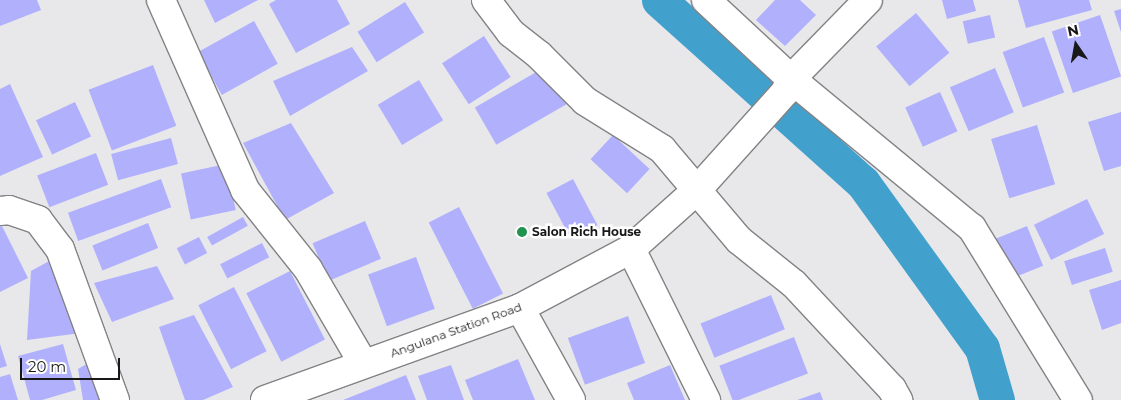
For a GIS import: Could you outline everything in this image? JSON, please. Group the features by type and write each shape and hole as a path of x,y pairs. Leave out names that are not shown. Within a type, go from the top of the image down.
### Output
{"street":[{"path":"161,0 245,190 308,269 363,363"},
{"path":"486,0 510,32 539,55 585,101 662,148 739,240 794,284 892,389 898,400"},
{"path":"706,0 788,86 972,228 1078,400"},
{"path":"788,86 868,0"},
{"name":"Angulana Station Road","path":"265,400 363,363 520,308 631,250 698,189 788,86"},
{"path":"0,211 9,210 38,220 60,249 115,400"},
{"path":"631,250 706,400"},
{"path":"520,308 571,400"}],"building":[{"path":"0,0 37,0 41,10 0,26"},
{"path":"204,0 258,0 215,23"},
{"path":"276,0 337,0 350,24 296,53 269,4"},
{"path":"775,0 800,0 816,15 785,46 756,20"},
{"path":"942,0 973,0 976,11 947,19"},
{"path":"1018,0 1089,0 1092,10 1026,28"},
{"path":"405,2 424,33 377,62 358,32"},
{"path":"1121,9 1121,32 1114,11"},
{"path":"916,13 949,53 910,86 876,46"},
{"path":"990,15 995,37 968,44 963,21"},
{"path":"1100,15 1121,77 1073,93 1052,32"},
{"path":"254,21 278,64 222,95 198,52"},
{"path":"484,36 511,77 469,104 442,63"},
{"path":"1044,37 1064,92 1023,107 1003,52"},
{"path":"352,47 368,71 290,116 273,81"},
{"path":"153,65 176,126 112,150 89,90"},
{"path":"545,67 566,104 496,145 475,108"},
{"path":"995,68 1014,112 969,131 950,87"},
{"path":"419,80 443,120 402,145 378,105"},
{"path":"10,84 43,157 0,176 0,89"},
{"path":"940,92 957,131 923,147 905,107"},
{"path":"75,102 91,136 52,155 36,120"},
{"path":"1121,112 1121,166 1104,171 1088,122"},
{"path":"291,123 334,193 285,220 243,143"},
{"path":"1037,125 1055,184 1009,198 991,139"},
{"path":"613,135 650,169 627,193 590,159"},
{"path":"171,138 178,164 118,180 111,154"},
{"path":"96,153 108,185 49,207 37,176"},
{"path":"226,164 236,210 191,220 181,174"},
{"path":"161,179 171,207 78,241 68,213"},
{"path":"573,179 597,225 571,239 547,193"},
{"path":"1087,199 1104,234 1051,260 1034,225"},
{"path":"459,207 503,293 473,309 429,222"},
{"path":"243,217 248,226 212,246 207,237"},
{"path":"365,221 381,259 329,281 313,243"},
{"path":"0,222 28,278 0,292"},
{"path":"148,223 158,248 102,271 92,245"},
{"path":"1027,226 1043,266 1012,279 995,239"},
{"path":"199,237 207,253 185,264 177,248"},
{"path":"262,243 269,257 227,279 220,264"},
{"path":"1105,248 1113,272 1072,285 1064,261"},
{"path":"416,257 435,309 387,326 368,274"},
{"path":"51,260 89,332 27,340 31,271"},
{"path":"157,266 174,299 112,322 94,283"},
{"path":"290,271 325,340 281,362 246,293"},
{"path":"1121,280 1121,323 1102,330 1089,290"},
{"path":"234,287 267,351 231,369 198,305"},
{"path":"771,295 785,329 714,358 701,323"},
{"path":"194,315 233,387 203,400 185,400 159,327"},
{"path":"628,316 645,363 585,385 568,338"},
{"path":"794,337 808,373 739,400 732,400 719,366"},
{"path":"0,344 7,366 0,368"},
{"path":"63,344 76,390 42,400 30,400 18,356"},
{"path":"95,359 108,400 83,400 78,369"},
{"path":"518,359 535,400 473,400 465,380"},
{"path":"451,365 464,400 427,400 418,376"},
{"path":"670,365 685,400 634,400 627,383"},
{"path":"10,374 18,400 0,400 0,377"},
{"path":"406,375 416,400 343,400"},
{"path":"820,392 823,400 797,400"}],"waterway":[{"path":"659,0 863,183 982,348 997,400"}],"place":[{"name":"Salon Rich House","path":"522,232"}]}
